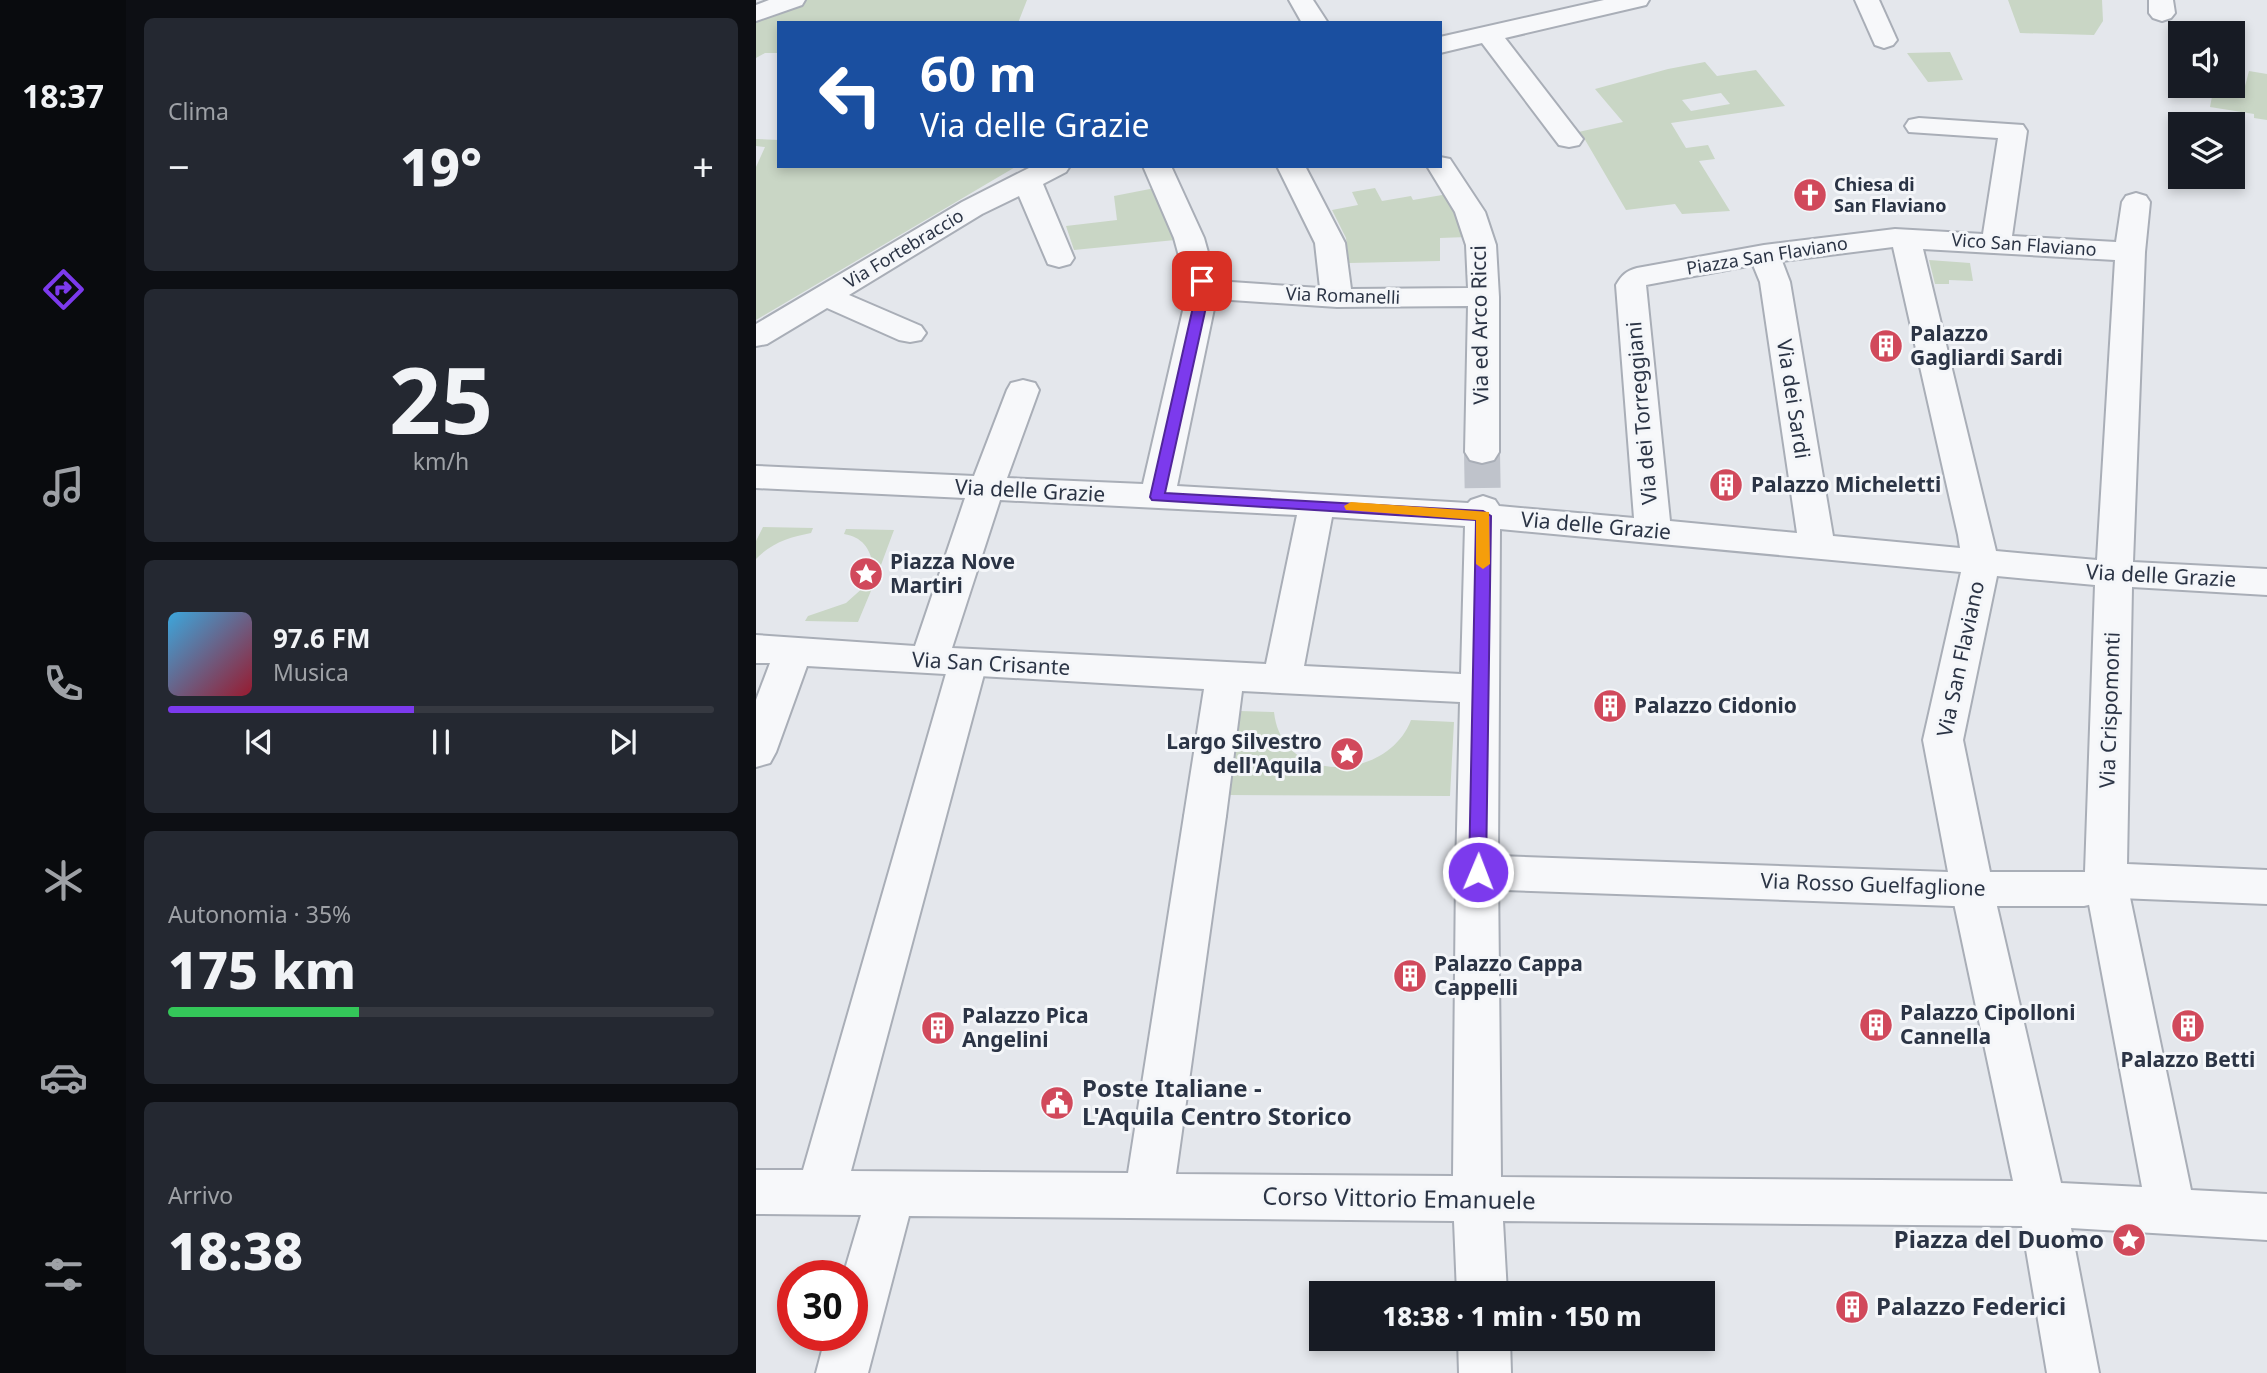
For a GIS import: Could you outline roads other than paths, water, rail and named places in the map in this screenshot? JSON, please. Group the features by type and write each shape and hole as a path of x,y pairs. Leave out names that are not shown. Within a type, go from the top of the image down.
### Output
{"street":[{"path":"756,13 793,0"},
{"path":"1301,0 1314,21"},
{"path":"1442,44 1637,0"},
{"path":"1867,0 1884,40"},
{"path":"1488,33 1569,139"},
{"path":"1919,126 2013,131 1996,243"},
{"name":"Via Fortebraccio","path":"756,337 942,225 1052,168"},
{"path":"1157,497 1203,289 1189,238 1158,168"},
{"path":"1292,168 1331,243 1338,298"},
{"name":"Via ed Arco Ricci","path":"1442,168 1475,223 1481,245 1484,297 1482,452"},
{"path":"1027,180 1059,258"},
{"name":"Via Crispomonti","path":"2136,202 2130,252 2114,574 2106,883 2171,1211"},
{"name":"Vico San Flaviano","path":"1911,238 2130,252"},
{"name":"Piazza San Flaviano","path":"1632,293 1632,282 1639,276 1765,254 1911,238"},
{"name":"Via San Flaviano","path":"1911,238 1976,535 1979,562 1978,582 1943,740 1972,889 2042,1205"},
{"name":"Via dei Sardi","path":"1765,254 1775,282 1816,546"},
{"name":"Via Romanelli","path":"1203,289 1338,298 1484,297"},
{"name":"Via dei Torreggiani","path":"1632,293 1653,532"},
{"path":"826,296 910,333"},
{"path":"821,1193 949,662 986,489 1023,390"},
{"name":"Via delle Grazie","path":"756,477 1483,512 1653,532 1979,562 2114,574 2267,582"},
{"path":"1282,679 1317,504"},
{"path":"1481,1281 1477,1200 1483,512"},
{"path":"756,752 775,650"},
{"name":"Via San Crisante","path":"775,650 1225,677"},
{"path":"1149,1196 1225,677 1482,690"},
{"name":"Via Rosso Guelfaglione","path":"1478,872 1972,889 2084,889 2128,881 2267,887"},
{"name":"Corso Vittorio Emanuele","path":"756,1192 2042,1205"},
{"path":"868,1277 891,1194"},
{"path":"2073,1373 2042,1205 2267,1216"},
{"path":"842,1373 848,1351"},
{"path":"1484,1351 1485,1373"}],"tunnel":[{"path":"1482,452 1483,508"}],"place":[{"name":"Chiesa di San Flaviano","path":"1810,195"},
{"name":"Palazzo Gagliardi Sardi","path":"1886,346"},
{"name":"Palazzo Micheletti","path":"1726,485"},
{"name":"Piazza Nove Martiri","path":"866,574"},
{"name":"Palazzo Cidonio","path":"1610,706"},
{"name":"Largo Silvestro dell'Aquila","path":"1347,754"},
{"name":"Palazzo Cappa Cappelli","path":"1410,976"},
{"name":"Palazzo Cipolloni Cannella","path":"1876,1025"},
{"name":"Palazzo Betti","path":"2188,1026"},
{"name":"Palazzo Pica Angelini","path":"938,1028"},
{"name":"Poste Italiane - L'Aquila Centro Storico","path":"1057,1103"},
{"name":"Piazza del Duomo","path":"2129,1240"},
{"name":"Palazzo Federici","path":"1852,1307"}]}
